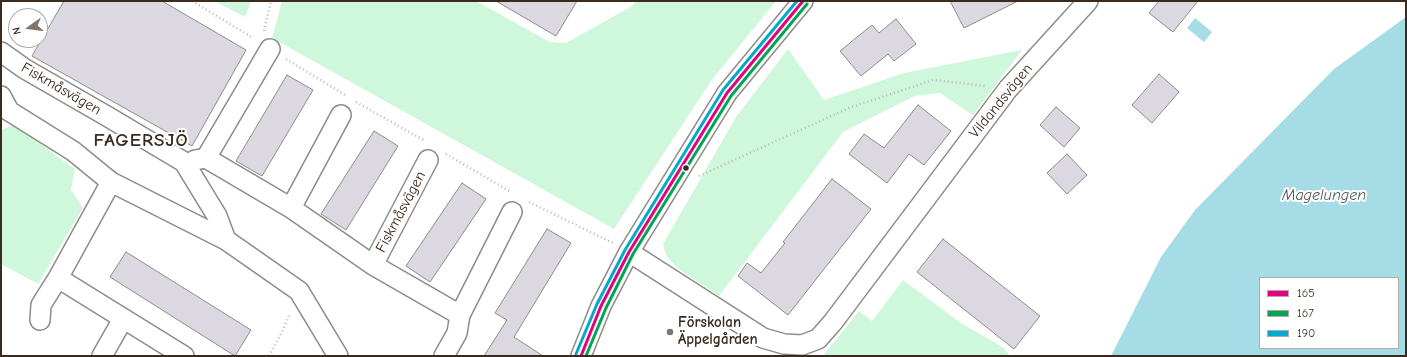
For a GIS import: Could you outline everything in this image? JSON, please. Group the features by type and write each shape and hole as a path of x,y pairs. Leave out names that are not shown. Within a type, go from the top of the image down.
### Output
{"street":[{"path":"581,356 601,306 629,252 727,93 803,1"},
{"name":"Vildandsvägen","path":"629,252 763,338 784,344 802,345 818,339 833,322 1008,89 1088,1"},
{"path":"184,162 206,158 266,46"},
{"name":"Fiskmåsvägen","path":"1,52 25,69 184,162 217,216 226,240"},
{"path":"4,107 73,151 111,182 226,240 299,291 338,356"},
{"path":"292,208 341,115"},
{"name":"Fiskmåsvägen","path":"373,265 433,152"},
{"name":"Fiskmåsvägen","path":"206,158 292,208 373,265 460,315"},
{"path":"40,320 41,305 58,278 111,182"},
{"path":"444,356 457,333 460,315 519,206"},
{"path":"58,278 184,356"},
{"path":"102,356 123,319"}],"path":[{"path":"192,1 351,99 433,152 512,192"},
{"path":"266,46 271,1"},
{"path":"695,178 849,108 933,80 994,86"},
{"path":"519,206 629,252"},
{"path":"269,356 282,332"}],"green space":[{"path":"214,1 251,1 245,17"},
{"path":"282,1 476,1 550,42 566,43 632,6 636,1 776,1 711,81 614,229 272,38"},
{"path":"788,49 824,100 904,73 1022,50 973,115 940,93 915,96 843,132 719,296 676,267 666,255 663,244 736,117"},
{"path":"14,125 75,169 71,190 83,208 38,284 1,264 1,130"},
{"path":"903,280 961,323 1004,348 1010,356 823,356 859,311 872,321"}],"water":[{"name":"Magelungen","path":"1406,17 1406,356 1111,356 1161,257 1195,210 1334,69"},
{"path":"1195,18 1212,32 1204,42 1187,28"}],"building":[{"path":"64,1 162,1 246,50 192,146 32,56 37,48 48,48 48,28"},
{"path":"496,1 577,1 556,36"},
{"path":"950,1 1018,1 964,28"},
{"path":"1159,1 1198,1 1173,32 1149,13"},
{"path":"896,19 916,44 894,61 888,54 861,76 840,51 872,25 879,33"},
{"path":"1159,74 1179,92 1152,123 1132,105"},
{"path":"287,75 313,90 262,176 236,161"},
{"path":"918,105 951,131 924,165 909,154 887,183 849,154 864,134 884,148"},
{"path":"1056,107 1080,128 1064,147 1040,125"},
{"path":"374,131 398,146 346,230 321,214"},
{"path":"1067,154 1087,175 1067,194 1047,173"},
{"path":"832,179 871,209 788,315 738,276 747,263 761,273"},
{"path":"462,183 486,199 430,282 406,266"},
{"path":"547,229 571,243 514,337 543,356 484,356 507,320 495,313"},
{"path":"943,239 1040,316 1014,349 917,272"},
{"path":"126,252 251,330 235,356 110,277"}],"transit line":[{"name":"190","path":"576,354 597,304 625,250 723,90 797,1"},
{"name":"165","path":"581,356 601,306 629,252 727,93 803,1"},
{"name":"167","path":"586,356 606,308 633,254 731,96 807,4"}],"place":[{"name":"Förskolan Äppelgården","path":"670,332"}],"district":[{"name":"FAGERSJÖ","path":"141,141"}]}
